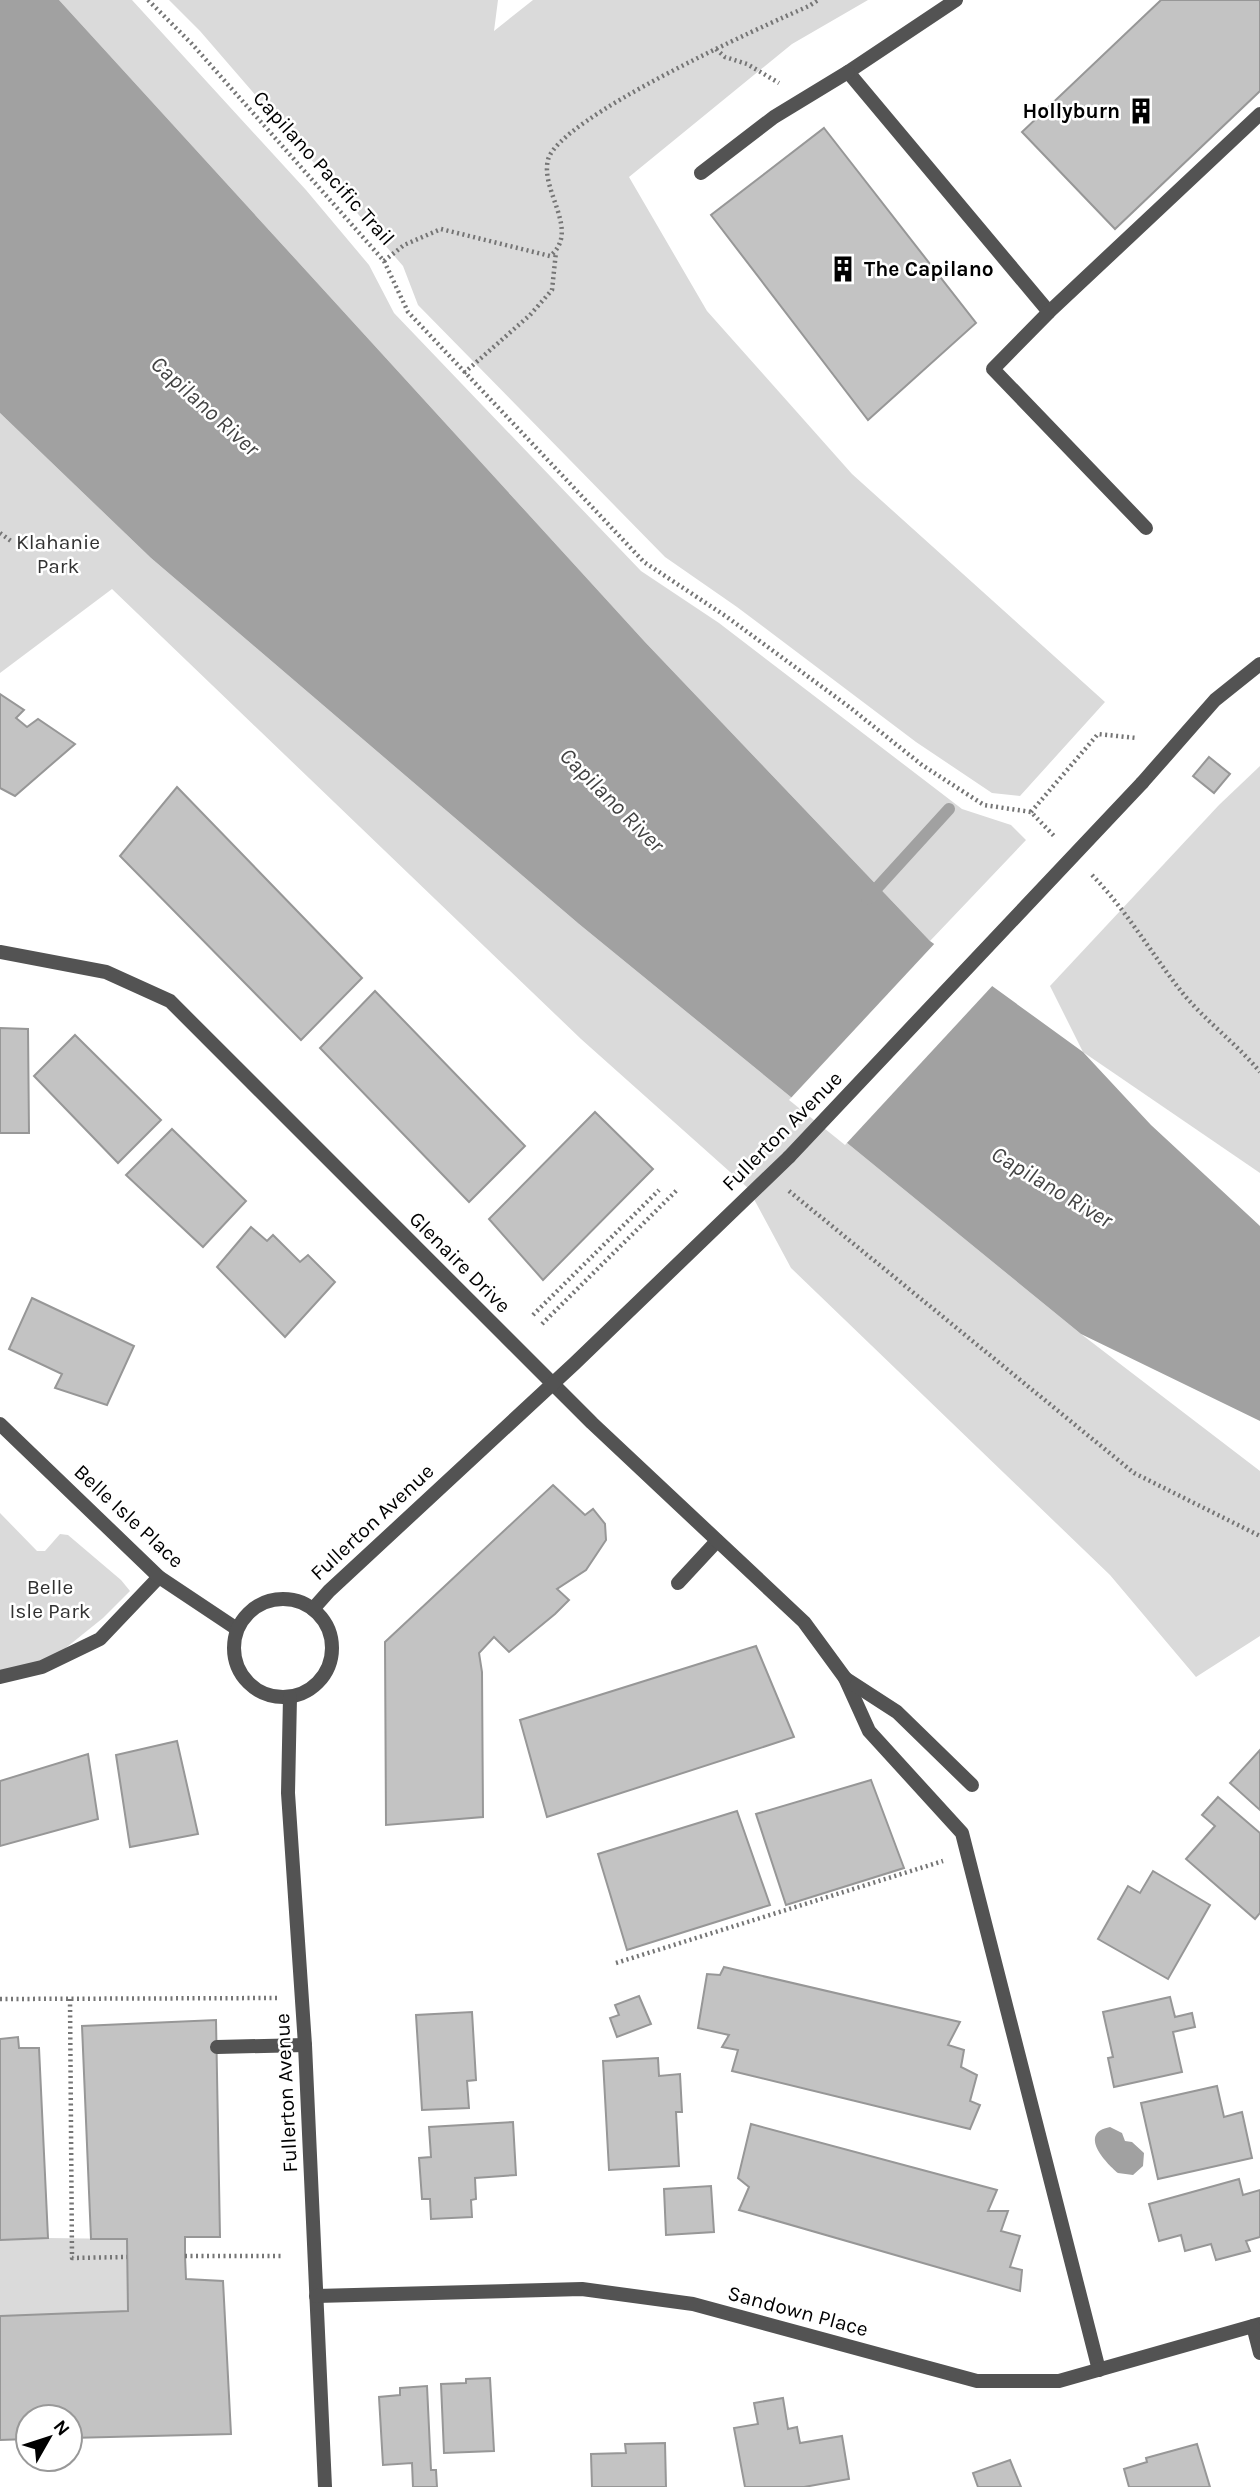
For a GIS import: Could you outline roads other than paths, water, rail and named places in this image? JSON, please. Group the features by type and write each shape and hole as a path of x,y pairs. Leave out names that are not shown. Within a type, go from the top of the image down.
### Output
{"street":[{"path":"701,173 774,117 848,72 956,0"},
{"path":"848,72 1049,313"},
{"path":"1146,528 993,369 1260,114"},
{"name":"Fullerton Avenue","path":"313,1609 328,1591 552,1384 789,1157 1143,783 1214,700 1260,664"},
{"name":"Glenaire Drive","path":"0,952 107,971 170,1001 552,1384 804,1622 845,1678"},
{"name":"Belle Isle Place","path":"0,1424 159,1577 237,1629"},
{"path":"678,1583 717,1541"},
{"path":"0,1677 42,1667 100,1639 159,1577"},
{"path":"286,1598 313,1609 325,1621 331,1636 333,1653 328,1669 319,1683 306,1693 290,1698 261,1693 249,1684 234,1658 237,1629 245,1616 257,1606 286,1598"},
{"path":"845,1678 897,1712 972,1785"},
{"path":"845,1678 869,1731 962,1833 1099,2370"},
{"name":"Fullerton Avenue","path":"290,1698 288,1793 305,2045 325,2487"},
{"path":"217,2047 305,2045"},
{"name":"Sandown Place","path":"316,2296 582,2289 693,2304 977,2381 1059,2381 1256,2325"},
{"path":"1256,2325 1260,2353"}],"water":[{"name":"Capilano River","path":"0,0 59,0 645,642 930,941 1083,1052 1151,1125 1260,1226 1260,1421 1081,1334 579,924 151,558 0,413"},
{"path":"1110,2127 1122,2133 1125,2141 1132,2142 1144,2153 1143,2166 1133,2175 1118,2173 1097,2148 1096,2135"}],"waterway":[{"path":"867,899 949,809"}],"place":[{"name":"Hollyburn","path":"1141,111"},
{"name":"The Capilano","path":"843,269"}],"park label":[{"name":"Klahanie Park","path":"58,554"},
{"name":"Belle Isle Park","path":"50,1599"}]}
